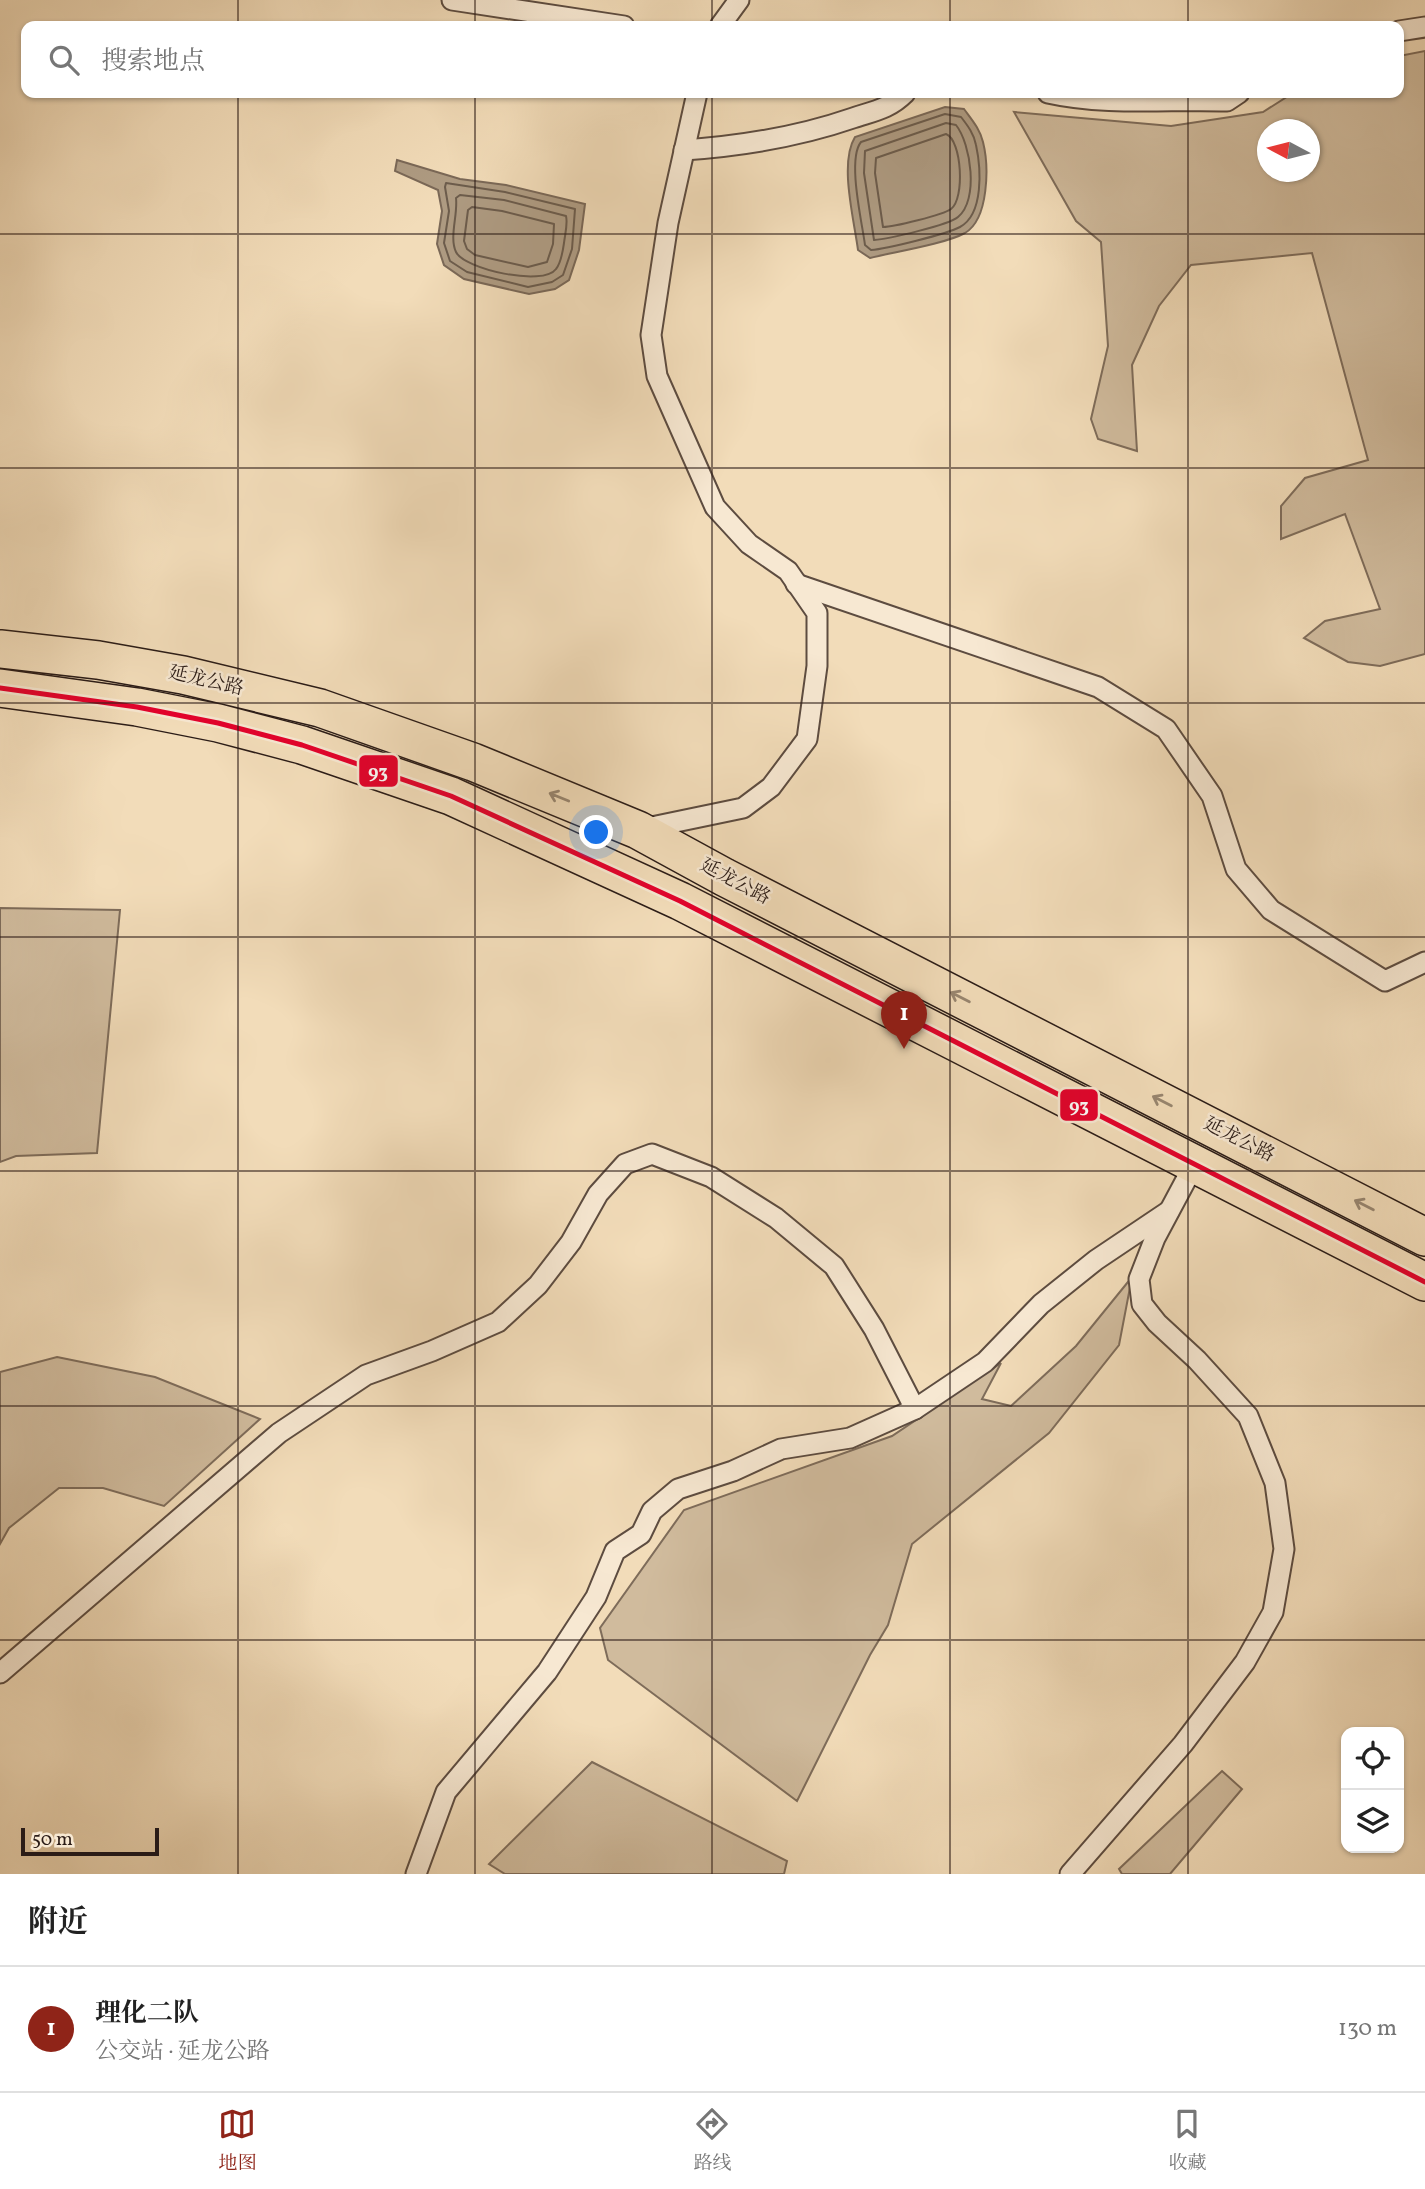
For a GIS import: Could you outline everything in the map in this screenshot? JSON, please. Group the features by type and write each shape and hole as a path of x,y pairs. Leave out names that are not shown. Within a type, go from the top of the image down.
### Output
{"highway":[{"name":"延龙公路","path":"0,649 98,660 183,675 320,708 473,762 638,830 724,877 1425,1237"},
{"name":"延龙公路","path":"0,688 137,707 218,723 302,745 451,796 680,901 1425,1282"}],"street":[{"path":"452,0 591,21"},
{"path":"724,21 739,0"},
{"path":"1404,30 1425,27"},
{"path":"638,830 743,808 771,787 807,739 817,666 817,613 788,571 749,544 715,507 657,376 651,335 668,223 696,98"},
{"path":"684,150 740,146 817,131 894,104 900,98"},
{"path":"1083,98 1128,101 1227,101 1232,98"},
{"path":"796,583 1098,687 1166,729 1212,796 1236,869 1271,910 1385,981 1425,962"},
{"path":"0,1673 279,1433 366,1375 498,1322 538,1285 571,1242 598,1194 625,1164 652,1154 711,1177 776,1219 834,1266 874,1329 915,1409"},
{"path":"1070,1874 1183,1744 1245,1662 1273,1612 1284,1549 1276,1483 1248,1416 1198,1360 1157,1323 1142,1304 1139,1279 1155,1238 1195,1163"},
{"path":"416,1874 446,1793 547,1672 596,1597 615,1551 641,1534 652,1511 678,1489 733,1471 781,1449 850,1438 915,1409 985,1362 1041,1304 1096,1260 1169,1211"}],"shaded area":[{"path":"1425,51 1425,654 1380,666 1348,662 1304,638 1325,621 1380,609 1345,514 1281,539 1281,506 1305,478 1368,460 1312,253 1191,265 1159,306 1132,365 1137,451 1098,439 1091,419 1108,346 1101,242 1076,221 1014,112 1171,126 1263,112 1285,98 1404,98 1404,55"},
{"path":"0,908 120,910 97,1153 16,1156 0,1162"},
{"path":"1132,1277 1119,1345 1049,1433 912,1544 888,1625 870,1655 797,1801 608,1660 600,1628 684,1510 892,1436 1001,1363 982,1399 1011,1406 1076,1346"},
{"path":"57,1357 155,1377 260,1419 164,1506 103,1488 59,1488 9,1528 0,1544 0,1372"},
{"path":"592,1762 787,1861 784,1874 505,1874 489,1864"},
{"path":"1222,1771 1242,1789 1170,1874 1122,1874 1119,1869"}],"water":[{"path":"945,107 964,109 982,137 986,178 979,216 973,226 956,237 870,258 858,250 849,192 848,161 855,137"},
{"path":"397,160 460,179 506,185 585,204 579,250 569,280 555,289 529,294 464,279 444,265 437,244 442,211 438,190 395,171"}],"transit line":[{"name":"93","path":"0,688 137,707 218,723 302,745 451,796 680,901 1425,1282"}],"place":[{"name":"理化二队","path":"904,1049"}]}
